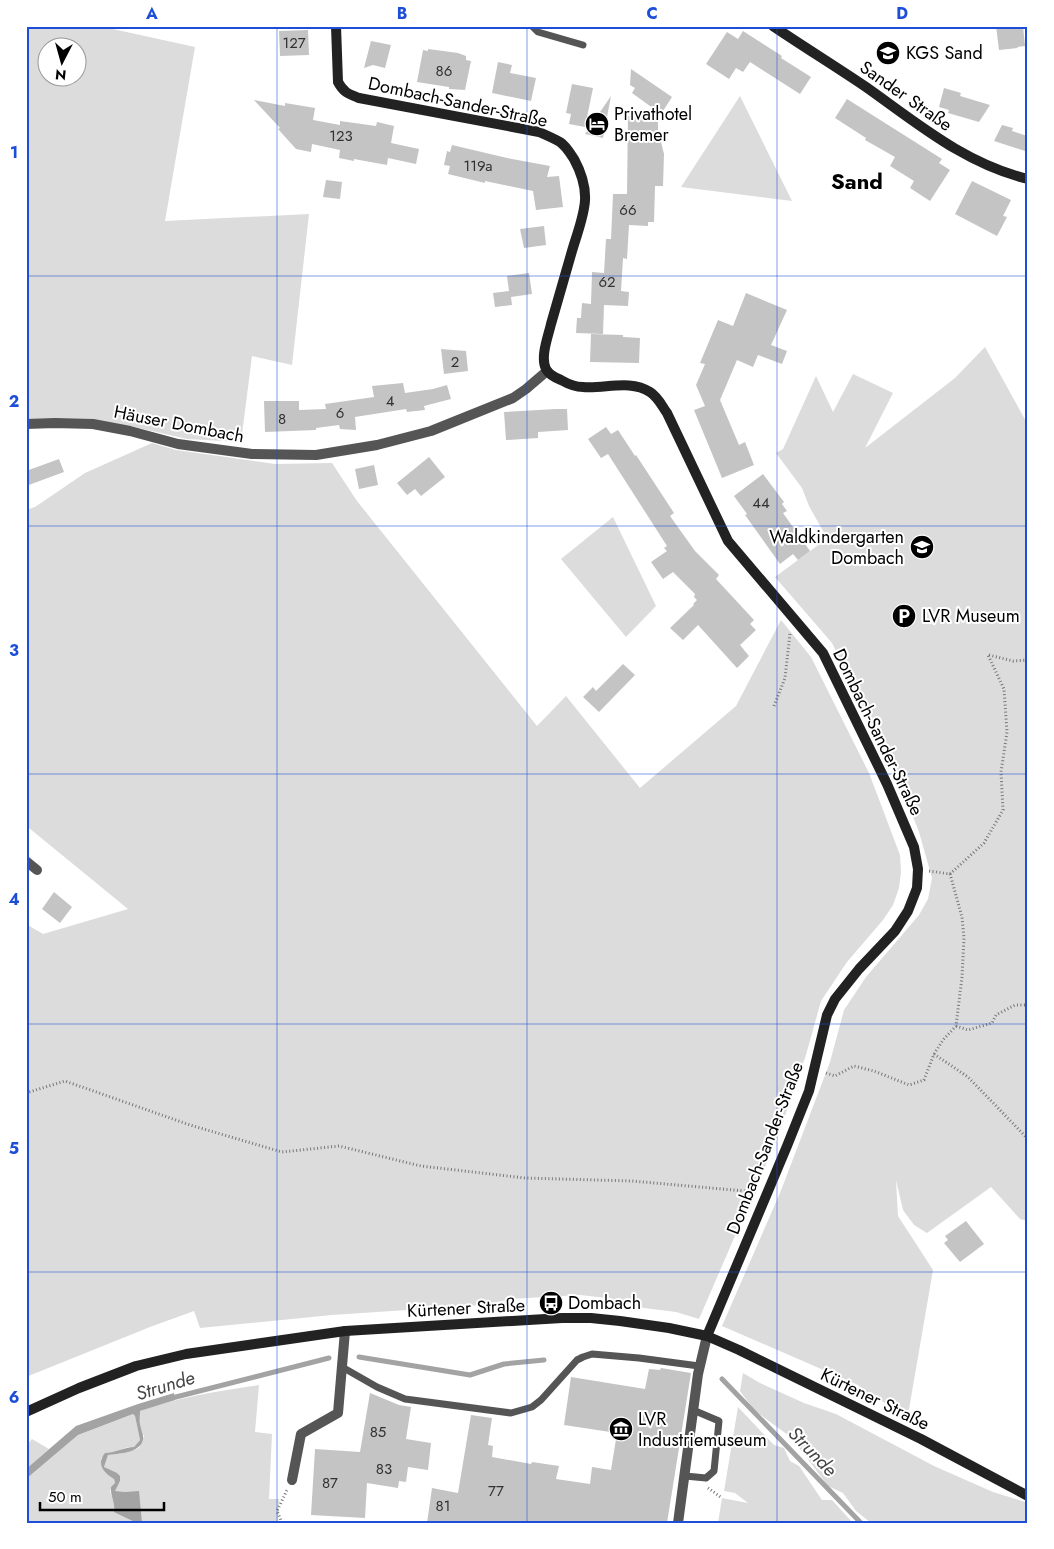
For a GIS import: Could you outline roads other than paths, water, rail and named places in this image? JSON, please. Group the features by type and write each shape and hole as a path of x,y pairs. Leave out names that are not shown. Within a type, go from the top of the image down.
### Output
{"street":[{"name":"Dombach-Sander-Straße","path":"336,26 338,82 346,93 359,98 539,132 561,142 570,152 581,174 586,197 549,332 544,355 547,371 574,386 584,388 630,385 642,388 651,392 660,402 728,541 823,653 887,784 914,847 918,869 918,888 908,911 895,931 834,999 827,1015 809,1091 707,1336"},
{"name":"Sander Straße","path":"773,26 866,87 920,127 957,150 997,170 1028,179"},
{"name":"Häuser Dombach","path":"26,424 93,424 130,431 178,444 252,454 316,455 377,445 431,431 513,398 547,371"},
{"path":"26,862 37,870"},
{"name":"Kürtener Straße","path":"26,1412 79,1388 136,1366 186,1354 345,1331 562,1318 591,1318 649,1325 707,1336 920,1440 1028,1496"},
{"path":"292,1480 301,1434 338,1413 345,1331"},
{"path":"678,1523 699,1366 707,1336"}],"lane":[{"path":"532,26 538,32 583,45"},
{"path":"342,1367 377,1387 405,1399 511,1413 532,1407 541,1400 577,1360 583,1356 592,1354 639,1358 699,1366"},
{"path":"685,1476 706,1478 714,1471 719,1421 693,1410"}],"waterway":[{"name":"Strunde","path":"359,1357 470,1375 504,1364 544,1360"},
{"name":"Strunde","path":"168,1399 329,1358"},
{"name":"Strunde","path":"722,1379 861,1523"}],"place":[{"name":"KGS Sand","path":"888,53"},
{"name":"Privathotel Bremer","path":"597,124"},
{"name":"Waldkindergarten Dombach","path":"922,547"},
{"name":"LVR Museum","path":"904,616"},
{"name":"Dombach","path":"551,1303"},
{"name":"LVR Industriemuseum","path":"621,1429"}],"district":[{"name":"Sand","path":"857,181"}]}
